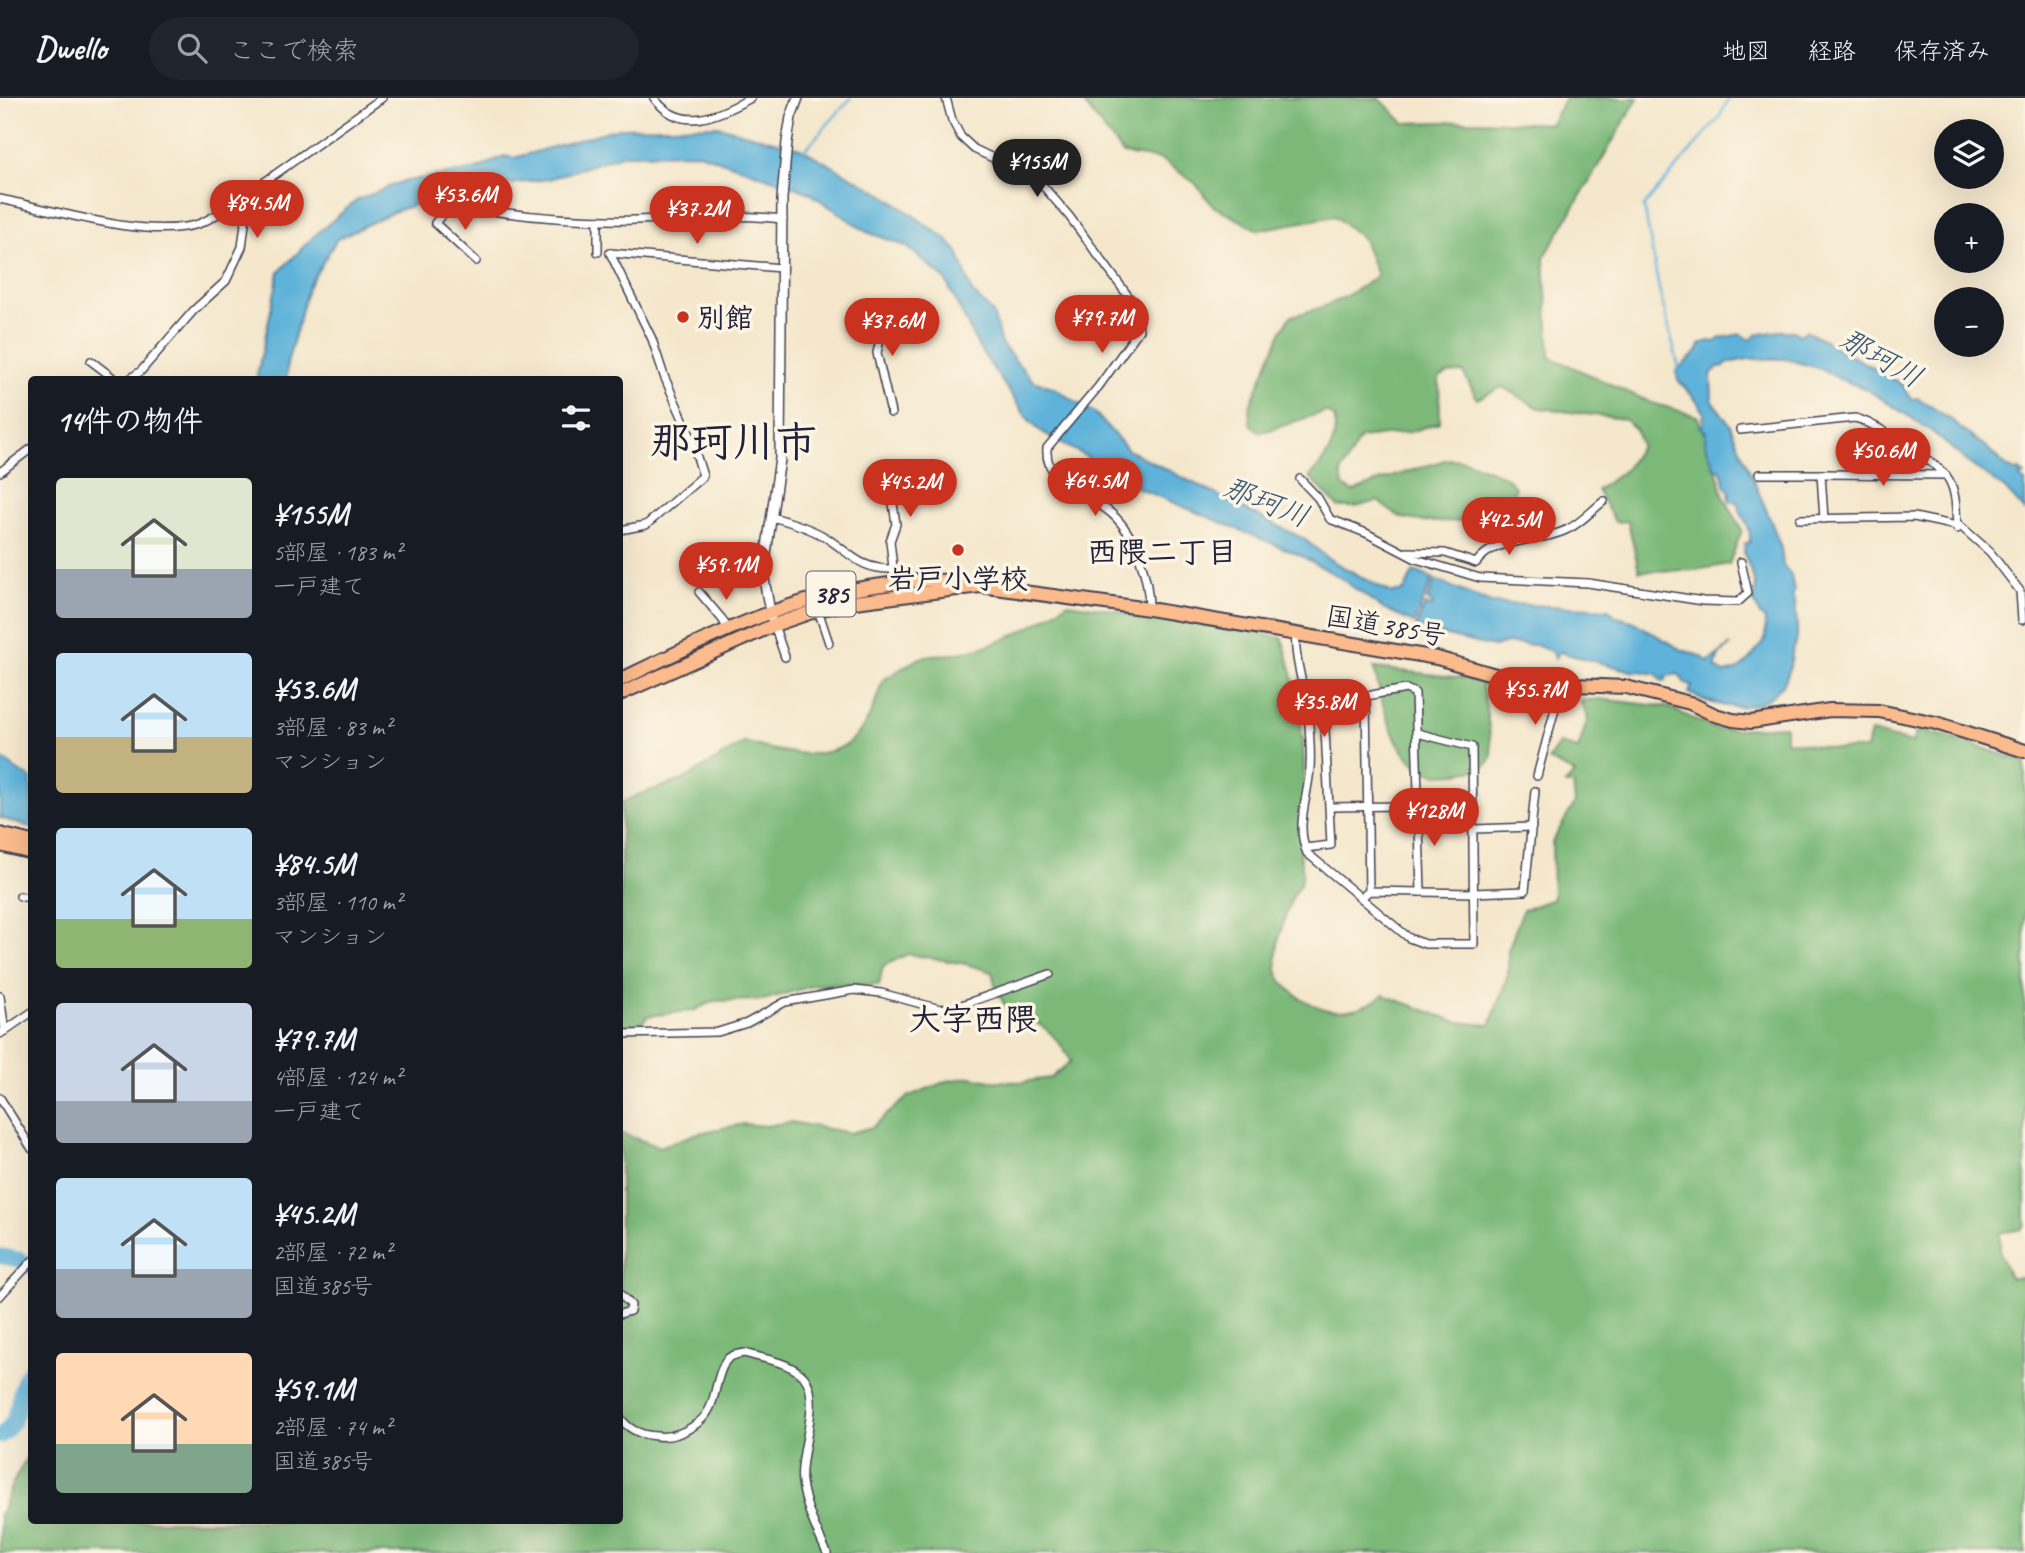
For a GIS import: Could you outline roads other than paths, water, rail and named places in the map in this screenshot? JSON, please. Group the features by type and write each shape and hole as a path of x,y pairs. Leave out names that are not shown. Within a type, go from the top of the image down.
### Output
{"highway":[{"name":"国道385号","path":"623,693 774,625 896,583"},
{"name":"国道385号","path":"623,679 768,612 850,589 896,583 980,586 1149,609 1437,658 1523,683 1626,687 1649,691 1690,703 1724,718 1752,722 1830,710 1879,711 1936,723 2025,751"},
{"path":"0,834 28,841"},
{"path":"0,845 28,852"}],"street":[{"path":"0,199 133,227 160,230 201,223 249,193 382,98"},
{"path":"654,98 667,114 683,118 720,115 751,98"},
{"path":"785,657 768,612 763,574 780,459 782,198 791,117 798,98"},
{"path":"946,98 952,120 961,137 974,149 1037,179 1137,308 1139,330 1088,401 1047,448 1046,461 1052,474 1114,514 1124,527 1145,578 1149,609"},
{"path":"133,376 194,310 226,281 242,247 249,193"},
{"path":"476,261 435,223 449,208 460,206 511,214 598,220 755,216 783,219"},
{"path":"598,220 598,252"},
{"path":"623,529 646,524 703,476 690,435 664,376 652,339 610,253 781,268"},
{"path":"888,303 877,353 891,412"},
{"path":"91,361 111,376"},
{"path":"1740,430 1855,418 1873,424 1946,475 1954,492 1957,526"},
{"path":"0,472 28,451"},
{"path":"891,470 890,484 896,524 890,541 896,583"},
{"path":"1759,474 1946,475"},
{"path":"1821,474 1824,519"},
{"path":"1300,479 1318,498 1329,519 1366,533 1416,559 1480,578 1588,583 1703,601 1738,602 1748,593 1741,562"},
{"path":"1403,552 1445,553 1476,563 1481,555 1502,543 1525,541 1569,529 1604,501"},
{"path":"772,517 803,526 826,538 850,558 880,570 896,583"},
{"path":"1800,519 1914,517 1957,526 1990,552 2020,591 2022,620"},
{"path":"699,592 727,629"},
{"path":"818,610 829,643"},
{"path":"1296,634 1294,648 1303,678 1309,722 1310,768 1300,829 1305,848 1315,861 1416,942 1474,944 1472,747 1417,733"},
{"path":"1537,776 1561,686"},
{"path":"1305,848 1331,845 1325,730 1327,722 1342,704 1406,689 1415,693 1421,892"},
{"path":"1366,698 1369,891"},
{"path":"1361,898 1369,891 1525,891 1535,791"},
{"path":"1331,807 1472,805"},
{"path":"1474,829 1532,827"},
{"path":"20,896 28,898"},
{"path":"623,1034 718,1032 747,1023 785,1002 854,990 881,993 940,1009 956,1007 1050,974"},
{"path":"0,996 3,1033"},
{"path":"3,1033 28,1015"},
{"path":"0,1098 28,1143"},
{"path":"0,1296 28,1265"},
{"path":"623,1296 629,1300 631,1306 630,1311 623,1313"},
{"path":"623,1421 630,1429 645,1435 673,1436 686,1432 706,1416 726,1362 736,1354 744,1353 798,1371 812,1394 802,1483 813,1523 827,1553"}],"water":[{"path":"718,126 800,148 886,196 946,239 958,252 972,292 993,313 1001,344 1033,381 1052,387 1096,414 1128,450 1304,539 1332,561 1392,593 1404,591 1414,571 1433,578 1414,623 1385,610 1339,577 1300,555 1116,479 1087,457 1040,431 1028,419 979,348 945,279 906,246 867,232 808,192 699,153 625,154 549,179 455,191 393,212 337,239 308,287 287,364 287,376 257,376 279,272 314,236 357,200 401,182 477,169 504,156 514,158 619,128"},
{"path":"1794,331 1799,335 1806,331 1821,338 1895,380 1904,386 1912,399 1918,398 1953,421 2007,467 2019,473 2019,470 2024,475 2019,477 2025,482 2025,511 2005,489 1930,430 1866,389 1821,369 1786,359 1748,359 1719,366 1711,375 1712,400 1730,425 1771,521 1781,548 1783,565 1791,575 1797,640 1787,677 1774,694 1751,705 1725,706 1689,693 1692,685 1686,684 1678,674 1666,676 1666,680 1662,681 1655,673 1635,672 1559,652 1555,658 1553,652 1536,645 1506,643 1494,647 1416,626 1425,605 1431,607 1433,604 1427,600 1435,580 1491,603 1608,609 1617,617 1632,621 1708,662 1731,645 1719,655 1715,667 1724,673 1743,666 1763,644 1765,636 1765,619 1760,615 1753,599 1756,586 1744,553 1750,533 1737,502 1731,502 1729,499 1730,491 1725,486 1721,470 1714,468 1706,446 1706,432 1700,427 1704,423 1703,410 1678,380 1676,371 1698,351 1700,345 1708,341 1714,342 1741,334 1751,340 1755,335"},
{"path":"0,757 28,776 28,826 0,818"}],"waterway":[{"path":"802,153 851,98"},
{"path":"1680,372 1659,289 1644,206 1719,118 1729,98"},
{"path":"0,1256 21,1260 28,1264"},
{"path":"0,1436 14,1420 22,1386 28,1374"}],"place":[{"name":"別館","path":"683,317"},
{"name":"岩戸小学校","path":"958,550"}],"district":[{"name":"那珂川市","path":"733,441"},
{"name":"西隈二丁目","path":"1162,552"},
{"name":"大字西隈","path":"973,1019"}],"water label":[{"name":"那珂川","path":"1881,358"},
{"name":"那珂川","path":"1266,502"}]}
